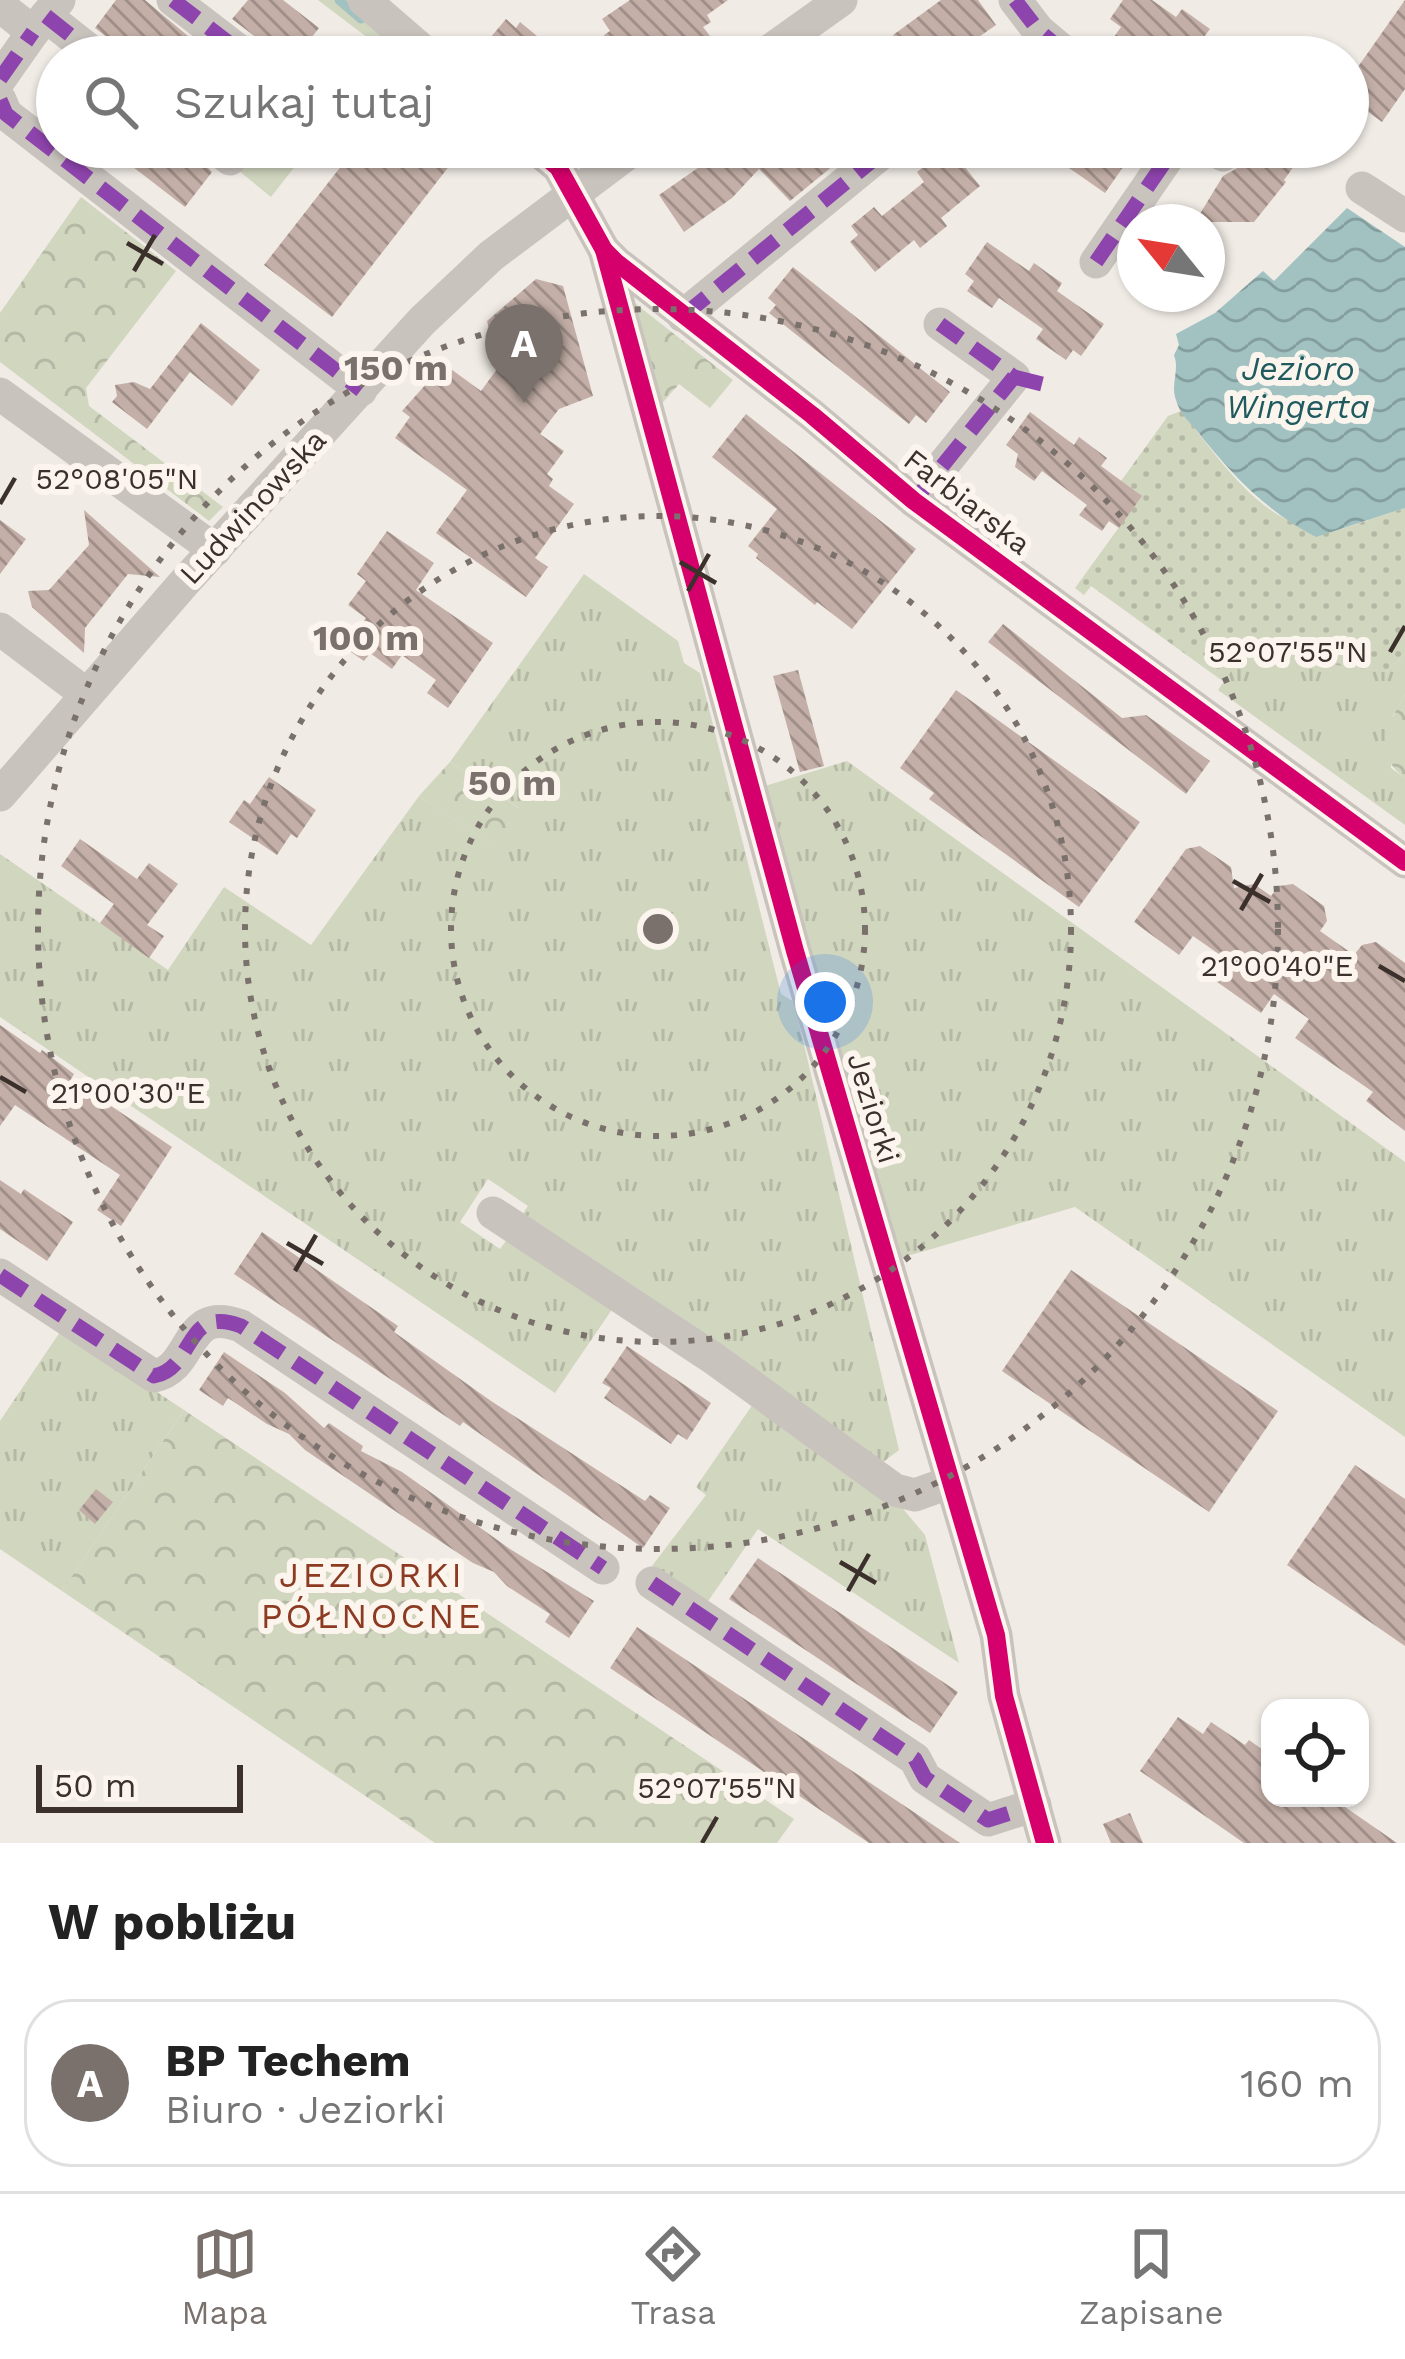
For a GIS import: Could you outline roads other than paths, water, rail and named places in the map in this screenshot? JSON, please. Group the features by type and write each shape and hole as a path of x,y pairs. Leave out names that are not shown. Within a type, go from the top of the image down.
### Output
{"street":[{"path":"173,0 220,36"},
{"path":"364,0 406,36"},
{"path":"790,36 841,0"},
{"path":"1015,0 1045,36"},
{"path":"0,6 46,16 71,36"},
{"path":"0,79 46,16"},
{"path":"0,100 6,113 36,136"},
{"path":"76,168 361,390"},
{"name":"Farbiarska","path":"559,168 604,250 683,316 914,501 1405,862"},
{"name":"Ludwinowska","path":"0,795 422,321 491,256 607,168"},
{"path":"683,316 863,168"},
{"path":"1096,262 1161,168"},
{"path":"1362,188 1405,216"},
{"name":"Jeziorki","path":"604,250 794,951 996,1635 1004,1696 1045,1843"},
{"path":"914,501 1028,381 940,324"},
{"path":"0,394 214,550"},
{"path":"0,629 86,694"},
{"path":"493,1213 712,1358 895,1490 915,1495 951,1482"},
{"path":"0,1275 154,1376 175,1364 200,1328 210,1322 224,1319 241,1326 603,1568"},
{"path":"652,1583 915,1759 925,1778 988,1820 1036,1805"}],"water":[{"name":"Jezioro Wingerta","path":"1347,208 1405,247 1405,508 1316,537 1251,491 1177,404 1176,334 1216,312 1225,312 1225,304 1263,271 1274,281"}],"waterway":[{"path":"339,0 361,19"}],"place":[{"name":"BP Techem","path":"524,403"}],"district":[{"name":"JEZIORKI PÓŁNOCNE","path":"372,1594"}]}
